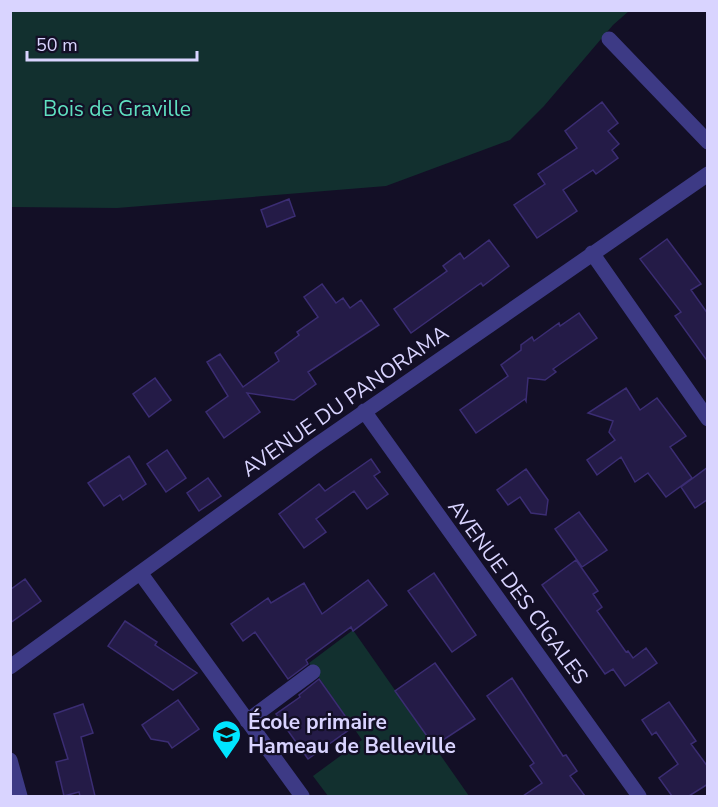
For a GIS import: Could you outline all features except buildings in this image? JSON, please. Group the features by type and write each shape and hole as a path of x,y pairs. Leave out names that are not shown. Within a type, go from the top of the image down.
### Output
{"street":[{"path":"609,39 708,142"},
{"name":"AVENUE DU PANORAMA","path":"10,667 364,411 708,174"},
{"path":"592,254 708,419"},
{"name":"AVENUE DES CIGALES","path":"364,411 639,796"},
{"path":"141,574 302,796"},
{"path":"247,721 313,672"},
{"path":"10,760 20,796"}],"green space":[{"name":"Bois de Graville","path":"11,11 629,11 613,25 544,106 510,140 386,186 117,208 11,207"},
{"path":"353,630 469,796 328,796 313,776 362,740 309,663"}],"place":[{"name":"École primaire Hameau de Belleville","path":"227,760"}]}
